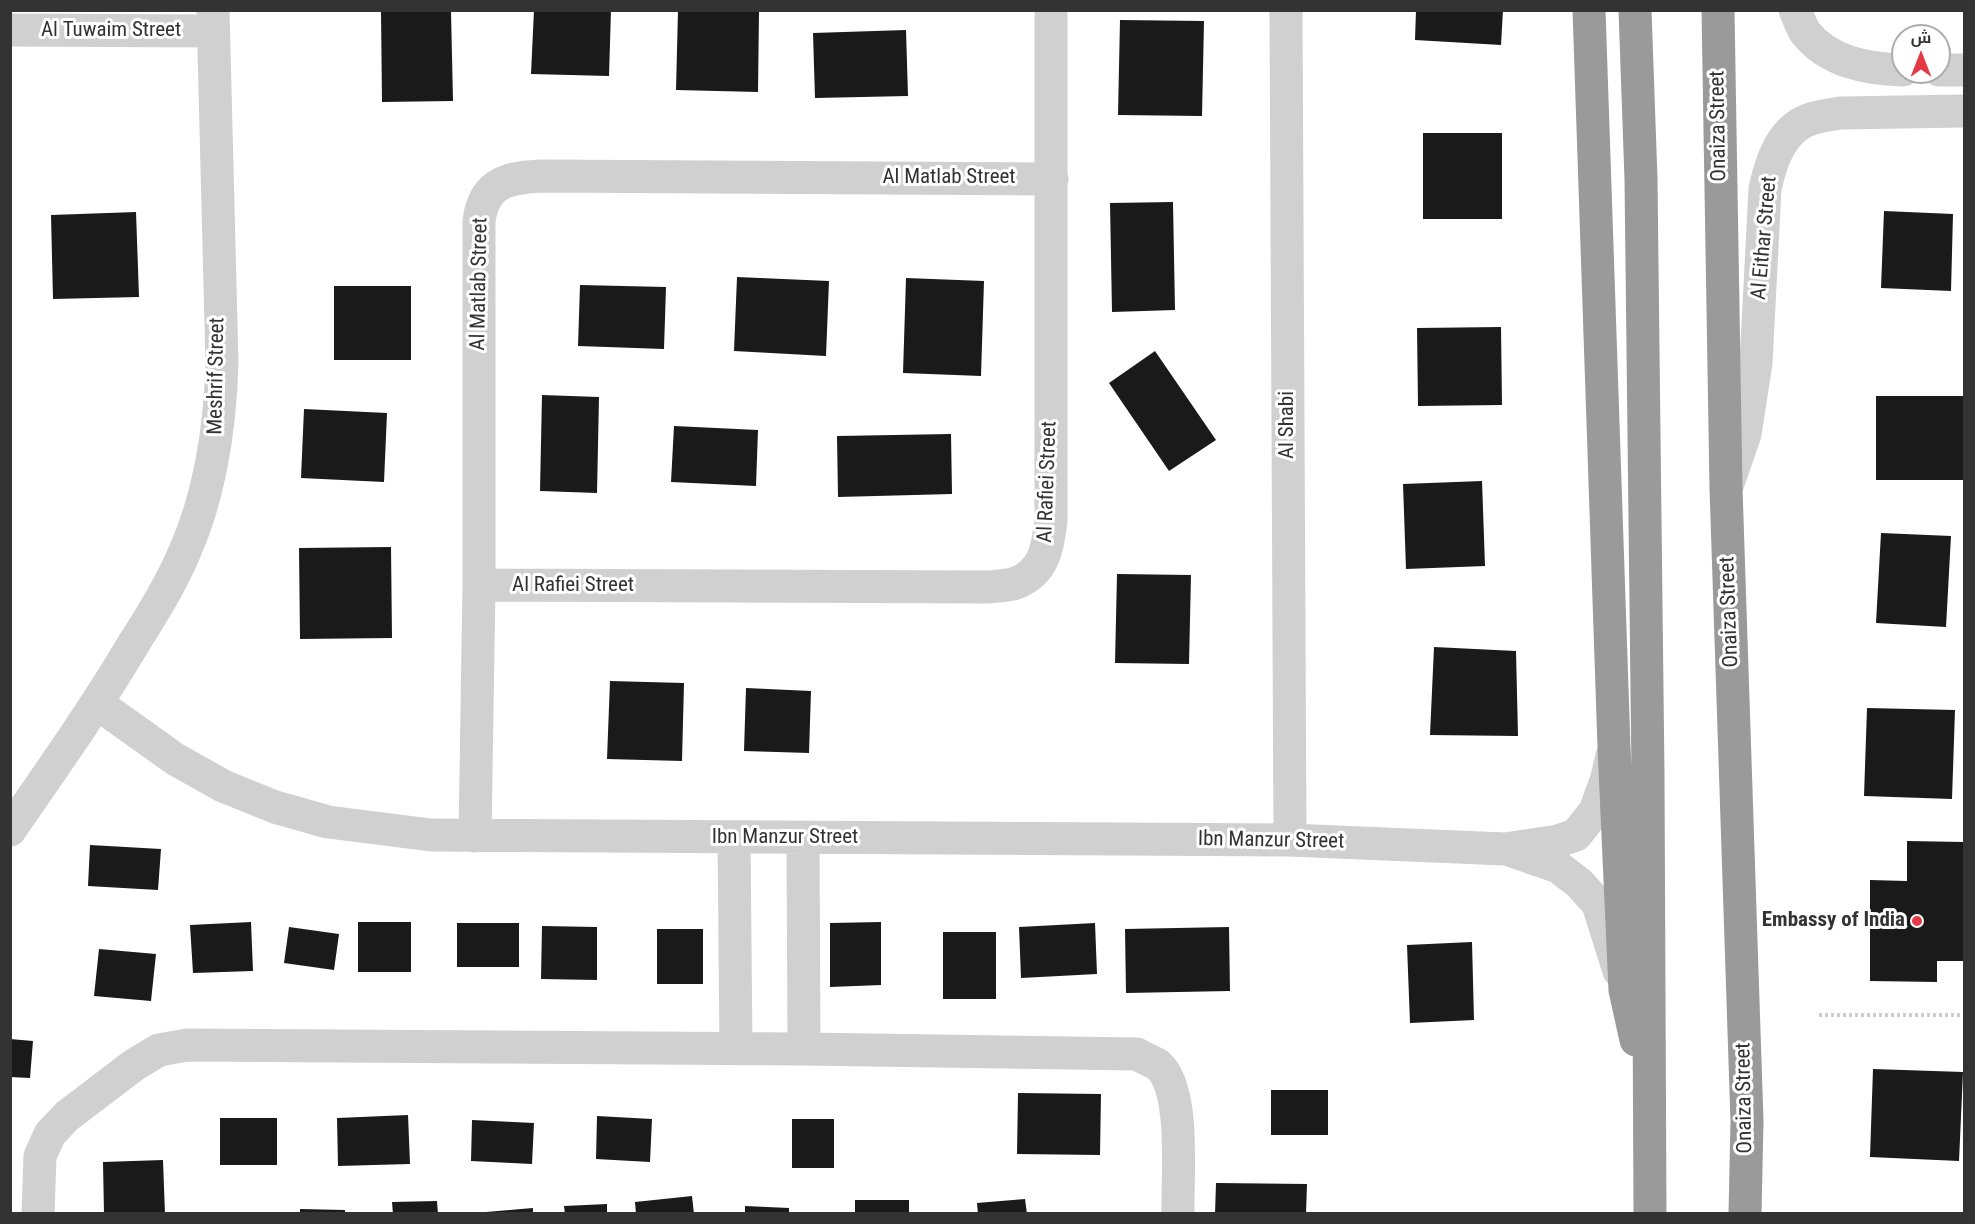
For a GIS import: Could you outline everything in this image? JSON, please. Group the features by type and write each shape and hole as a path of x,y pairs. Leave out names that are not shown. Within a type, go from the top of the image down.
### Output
{"highway":[{"path":"1589,10 1614,747 1625,990 1650,1110"},
{"path":"1635,10 1641,179 1650,1214"},
{"name":"Onaiza Street","path":"1718,10 1726,488 1747,1121 1745,1214"}],"street":[{"name":"Al Rafiei Street","path":"479,585 988,587 1016,583 1035,572 1048,549 1051,520 1051,10"},
{"name":"Al Shabi","path":"1286,10 1290,840"},
{"path":"1795,10 1804,31 1833,56 1862,67 1891,69"},
{"name":"Al Tuwaim Street","path":"10,30 213,21"},
{"name":"Meshrif Street","path":"10,830 98,704 170,584 186,550 209,477 221,401 222,364 213,21"},
{"name":"Al Eithar Street","path":"1726,488 1745,434 1756,363 1765,189 1770,168 1782,141 1800,124 1830,114 1965,111"},
{"name":"Al Matlab Street","path":"475,837 479,585 479,221 481,207 491,190 504,182 522,177 545,176 1052,178"},
{"name":"Ibn Manzur Street","path":"98,704 175,759 223,786 275,807 328,822 431,836 1290,840 1505,849 1558,841 1576,835 1595,810 1606,781 1614,747"},
{"path":"734,837 736,1048"},
{"path":"803,838 804,1049"},
{"name":"Ibn Manzur Street","path":"1505,849 1558,867 1579,883 1598,904 1625,990"},
{"path":"38,1214 40,1156 50,1134 67,1116 134,1065 159,1050 187,1045 736,1048 1137,1054 1158,1066 1170,1083 1177,1106 1178,1214"}],"path":[{"path":"1818,1015 1965,1015"}],"building":[{"path":"534,10 611,10 609,76 531,74"},
{"path":"678,10 759,11 758,92 676,90"},
{"path":"1416,10 1503,10 1501,45 1415,40"},
{"path":"451,11 453,101 382,102 381,12"},
{"path":"1120,20 1204,21 1202,116 1118,115"},
{"path":"906,30 908,96 815,98 813,33"},
{"path":"1423,133 1502,133 1502,219 1423,219"},
{"path":"1173,202 1175,310 1112,312 1110,203"},
{"path":"1884,211 1953,214 1951,291 1881,288"},
{"path":"136,212 139,297 53,299 51,215"},
{"path":"737,277 829,281 826,356 734,351"},
{"path":"906,278 984,281 981,376 903,373"},
{"path":"580,285 666,287 664,349 578,346"},
{"path":"334,286 411,286 411,360 334,360"},
{"path":"1501,327 1502,405 1418,406 1417,328"},
{"path":"1155,351 1216,440 1169,471 1109,383"},
{"path":"542,395 599,397 597,493 540,491"},
{"path":"1876,396 1963,396 1963,480 1876,480"},
{"path":"304,409 387,413 384,482 301,478"},
{"path":"674,426 758,430 756,486 671,482"},
{"path":"951,434 952,494 838,497 837,436"},
{"path":"1482,481 1485,566 1406,569 1403,484"},
{"path":"1881,533 1951,536 1946,627 1876,623"},
{"path":"391,547 392,638 300,639 299,548"},
{"path":"1117,574 1191,575 1189,664 1115,663"},
{"path":"1434,647 1516,651 1518,736 1430,735"},
{"path":"610,681 684,683 682,761 607,759"},
{"path":"746,688 811,691 809,753 744,751"},
{"path":"1867,708 1955,710 1952,799 1864,796"},
{"name":"Embassy of India","path":"1907,841 1964,842 1964,961 1937,961 1937,982 1870,981 1870,880 1907,881"},
{"path":"90,845 161,849 158,890 88,886"},
{"path":"251,922 253,971 193,973 190,925"},
{"path":"358,922 411,922 411,972 358,972"},
{"path":"881,922 881,985 830,987 830,923"},
{"path":"457,923 519,923 519,967 457,967"},
{"path":"1095,923 1097,974 1021,978 1019,927"},
{"path":"542,926 597,927 597,980 541,979"},
{"path":"289,927 339,934 334,970 284,963"},
{"path":"1229,927 1230,991 1126,993 1125,929"},
{"path":"657,929 703,929 703,984 657,984"},
{"path":"943,932 996,932 996,999 943,999"},
{"path":"1472,942 1474,1020 1410,1023 1407,945"},
{"path":"99,949 156,954 151,1001 94,996"},
{"path":"10,1039 33,1041 30,1078 10,1077"},
{"path":"1873,1069 1963,1072 1959,1161 1870,1157"},
{"path":"1271,1090 1328,1090 1328,1135 1271,1135"},
{"path":"1018,1093 1101,1094 1100,1155 1017,1154"},
{"path":"408,1115 410,1164 338,1166 337,1118"},
{"path":"597,1116 652,1119 650,1162 596,1159"},
{"path":"220,1118 277,1118 277,1165 220,1165"},
{"path":"792,1119 834,1119 834,1168 792,1168"},
{"path":"472,1120 534,1123 532,1164 471,1161"},
{"path":"163,1160 165,1214 104,1214 103,1162"},
{"path":"1216,1183 1307,1184 1306,1214 1215,1214"},
{"path":"692,1196 694,1214 636,1214 635,1202"},
{"path":"1025,1199 1027,1214 978,1214 977,1203"},
{"path":"855,1200 909,1200 909,1214 855,1214"},
{"path":"437,1201 438,1214 393,1214 392,1202"},
{"path":"607,1204 607,1214 565,1214 564,1206"},
{"path":"745,1206 789,1208 789,1214 745,1214"},
{"path":"533,1208 533,1214 486,1214 486,1212"},
{"path":"300,1209 345,1210 345,1214 300,1214"}],"place":[{"name":"Embassy of India","path":"1917,921"}]}
